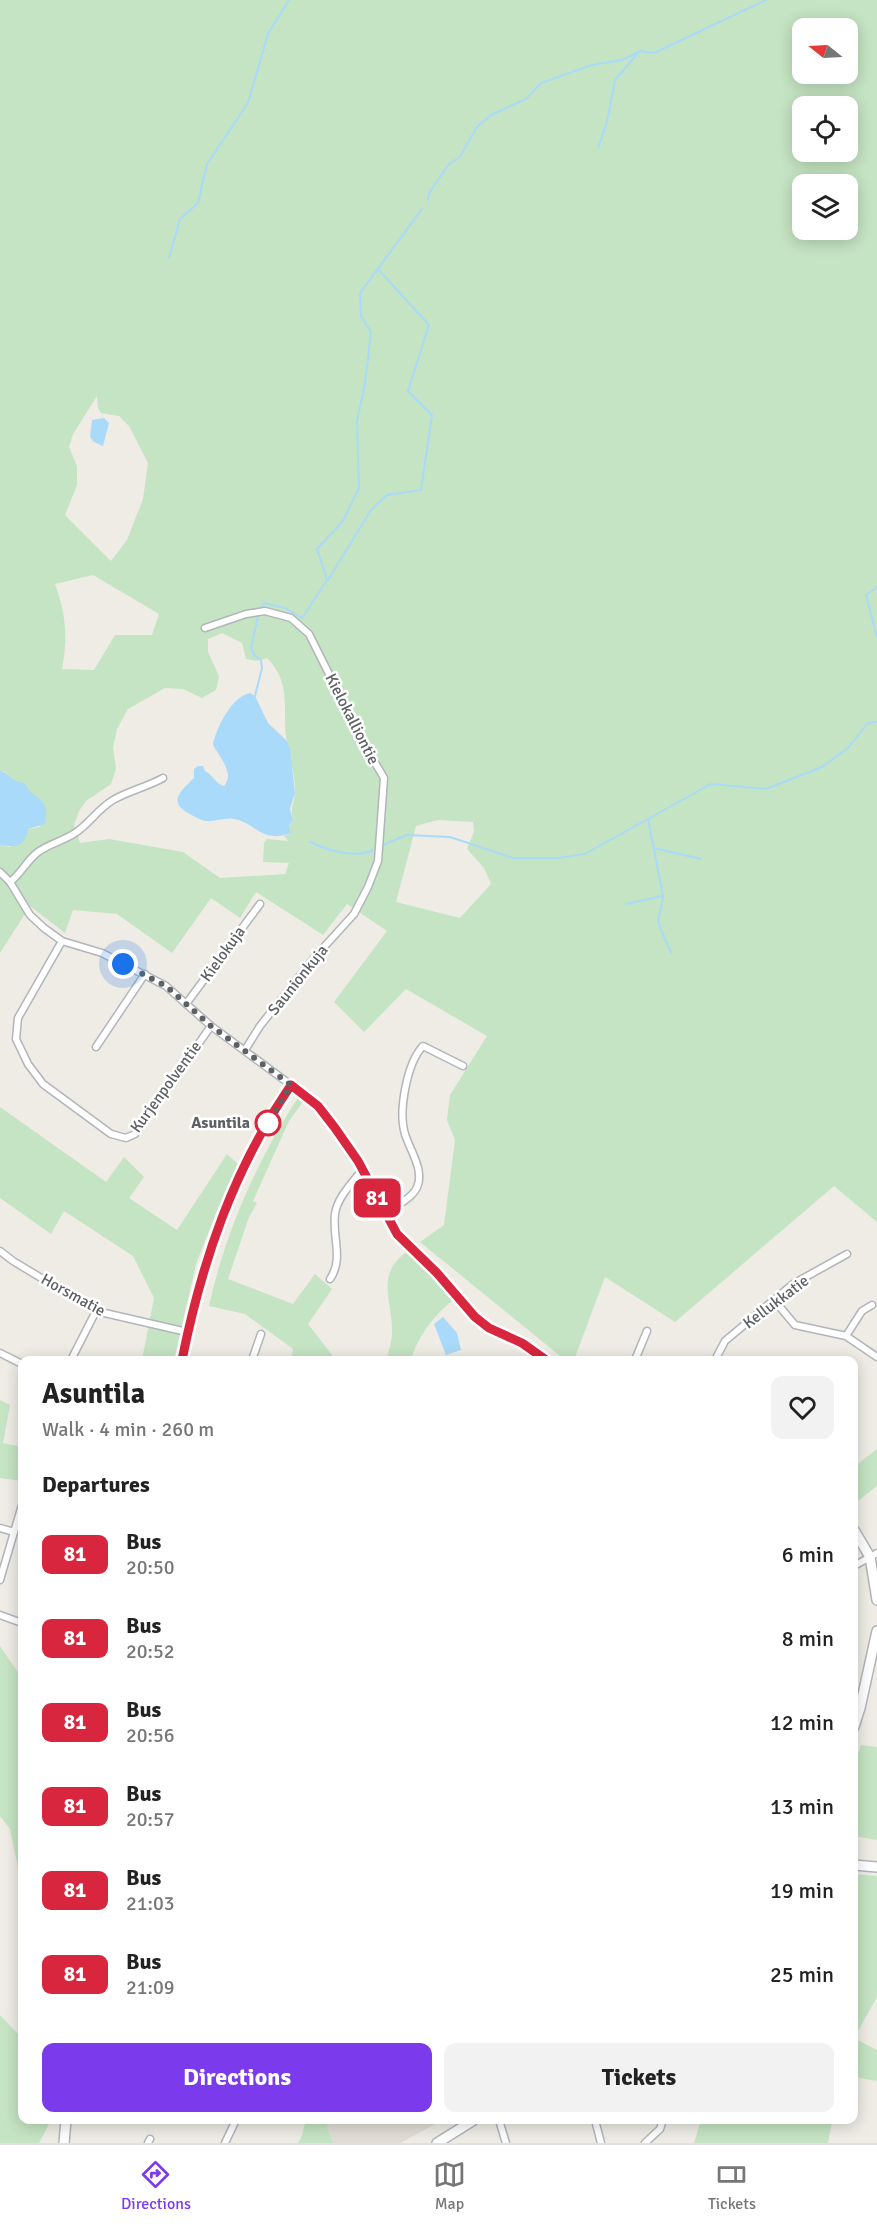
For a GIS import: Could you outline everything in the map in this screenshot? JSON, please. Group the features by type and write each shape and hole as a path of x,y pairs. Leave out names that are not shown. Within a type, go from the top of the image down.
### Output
{"street":[{"name":"Kielokalliontie","path":"205,628 246,614 265,611 291,618 309,634 363,742 384,778 378,861 354,914"},
{"path":"10,882 18,876 37,852 74,834 113,800 149,787 163,778"},
{"path":"0,872 10,882 30,915 44,928 62,941 102,953 166,986 211,1026 318,1106 358,1161 397,1234 437,1273 475,1317 489,1328 522,1343 540,1356"},
{"name":"Kielokuja","path":"186,1005 260,904"},
{"name":"Saunionkuja","path":"245,1050 260,1026 314,958 354,914"},
{"name":"Kurjenpolventie","path":"62,941 18,1018 16,1039 28,1064 43,1084 111,1134 126,1138 135,1134 211,1026"},
{"path":"96,1047 145,974"},
{"path":"385,1212 404,1202 416,1190 420,1174 405,1132 402,1110 416,1053 423,1046 463,1066"},
{"path":"183,1356 211,1242 229,1197 265,1128 291,1085"},
{"path":"330,1279 338,1264 335,1215 337,1206 362,1170"},
{"name":"Horsmatie","path":"0,1251 15,1263 96,1311 187,1332"},
{"name":"Kellukkatie","path":"717,1356 724,1341 793,1284 847,1254"},
{"path":"774,1300 795,1325 846,1336 877,1357"},
{"path":"846,1336 862,1311 872,1305"},
{"path":"73,1356 96,1311"},
{"path":"637,1356 647,1331"},
{"path":"253,1356 261,1334"},
{"path":"0,1353 18,1362"},
{"path":"0,1580 18,1518"},
{"path":"0,1528 14,1532"},
{"path":"858,1535 873,1555 877,1600"},
{"path":"858,1564 873,1555"},
{"path":"0,1615 18,1622"},
{"path":"858,1714 875,1656 877,1631"},
{"path":"858,1865 877,1867"},
{"path":"63,2140 65,2124"},
{"path":"225,2143 234,2124"},
{"path":"437,2143 468,2124"},
{"path":"500,2124 506,2143"},
{"path":"596,2124 601,2143"},
{"path":"645,2143 660,2129 662,2124"}],"shaded area":[{"path":"329,2124 436,2124 400,2143 333,2143 327,2127"}],"green space":[{"path":"0,0 877,0 877,1222 834,1186 675,1322 605,1277 575,1356 560,1356 420,1242 444,1225 455,1140 447,1120 450,1095 487,1036 406,989 364,1032 334,1002 387,931 347,904 323,935 256,892 240,918 211,898 172,953 117,914 73,910 65,933 30,906 0,953 0,845 10,847 28,829 40,827 30,792 25,785 13,780 6,772 0,771","holes":["97,396 101,413 119,416 129,426 148,463 143,499 127,540 111,561 65,515 77,485 77,466 69,447 73,434","93,575 159,614 152,635 115,635 94,670 62,669 65,626 55,584","222,633 242,643 246,659 256,661 267,658 275,667 283,686 286,737 295,786 293,820 289,825 291,833 284,836 288,841 267,839 264,843 263,862 289,863 285,874 220,878 183,852 109,839 80,843 74,825 79,811 86,801 111,784 116,769 113,747 117,729 128,709 165,688 183,689 202,698 216,690 219,676 208,652 208,639","438,820 473,822 474,832 467,849 484,868 491,884 460,918 396,902 416,826"]},
{"path":"299,1096 305,1099 289,1121 253,1201 257,1203 249,1217 228,1279 293,1304 315,1274 332,1289 308,1324 333,1356 292,1356 293,1349 245,1314 209,1306 234,1223 257,1171"},
{"path":"0,1107 106,1182 124,1157 144,1177 129,1198 177,1230 227,1154 239,1165 219,1206 196,1264 175,1356 143,1356 154,1298 133,1256 64,1211 51,1234 0,1198"},
{"path":"408,1251 447,1291 452,1301 427,1328 417,1343 412,1356 388,1356 392,1333 388,1279 391,1269"},
{"path":"0,1400 10,1405 3,1443 18,1446 18,1480 0,1478"},
{"path":"877,1449 877,1486 858,1501 858,1464"},
{"path":"0,1646 18,1673 18,1868 10,1829 0,1816"},
{"path":"861,1745 877,1747 877,1840 858,1837 858,1754"},
{"path":"858,1874 877,1876 877,1997 858,2031"},
{"path":"0,2015 18,2033 18,2124 49,2124 39,2143 0,2143"},
{"path":"858,2040 877,2050 877,2081 858,2078"},
{"path":"329,2124 327,2127 333,2143 298,2143 304,2125"},
{"path":"700,2124 831,2124 828,2143 694,2143"}],"water":[{"path":"104,418 109,423 103,446 94,442 90,437 92,420"},
{"path":"250,693 255,696 268,723 286,740 290,748 295,793 290,809 293,820 289,825 291,833 281,836 265,834 234,819 209,821 199,819 178,804 179,796 194,778 194,769 198,766 203,766 205,771 224,786 228,776 227,771 213,745 221,722 231,706 243,695"},
{"path":"0,771 25,784 46,809 45,824 28,829 25,839 16,846 0,845"},
{"path":"443,1317 457,1333 461,1350 446,1355 434,1324"}],"waterway":[{"path":"169,258 180,219 198,203 207,164 248,103 268,34 289,0"},
{"path":"428,200 429,193 449,164 460,157 477,127 491,115 526,99 541,83 592,65 622,60 640,51 654,53 766,0"},
{"path":"598,148 607,122 615,80 638,53"},
{"path":"261,608 264,603 285,608 302,618 327,580 317,549 343,521 359,488 357,421 365,384 371,332 361,316 360,293 422,209"},
{"path":"328,580 371,510 387,495 421,490 432,415 408,391 429,325 378,269"},
{"path":"877,587 866,595 877,637"},
{"path":"255,696 262,668 261,660 254,655 251,648 258,616"},
{"path":"383,845 407,835 450,837 513,858 558,858 585,854 711,784 766,789 822,767 848,748 868,723 877,722"},
{"path":"648,819 663,896 658,922 671,953"},
{"path":"310,842 350,854 373,850"},
{"path":"654,848 701,859"},
{"path":"626,904 662,896"}],"bus line":[{"name":"81","path":"183,1356 199,1283 211,1242 229,1197 291,1085 318,1106 335,1128 358,1161 397,1234 437,1273 475,1317 489,1328 522,1343 540,1356"}],"place":[{"name":"Asuntila","path":"268,1123"}],"route":[{"path":"123,964 166,986 211,1026 291,1085 268,1123"}]}
